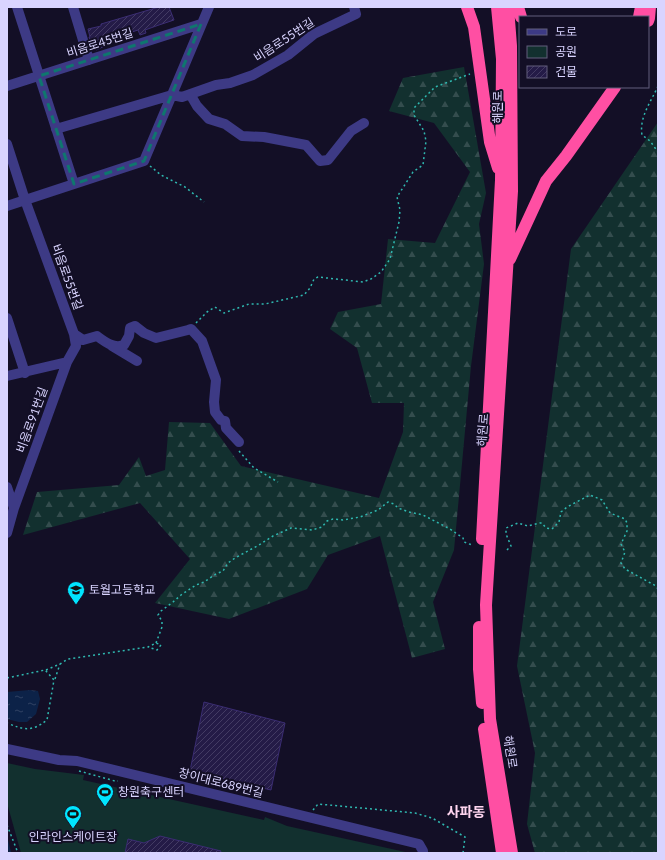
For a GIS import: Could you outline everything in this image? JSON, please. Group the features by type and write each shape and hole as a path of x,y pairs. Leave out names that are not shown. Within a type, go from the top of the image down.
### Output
{"highway":[{"path":"467,7 474,27 490,142 501,180"},
{"name":"해원로","path":"497,7 502,59 501,180 479,600 480,669 484,730 502,853"},
{"name":"해원로","path":"508,7 511,46 512,191 486,604 490,719 512,853"},
{"path":"649,20 650,7"},
{"path":"507,266 546,181 566,156 614,88"}],"street":[{"path":"17,7 74,184"},
{"path":"72,7 89,60"},
{"path":"7,206 144,161 209,7"},
{"name":"비음로55번길","path":"56,129 172,95 182,97 216,85 230,84 252,75 288,55 314,34 356,14 354,7"},
{"name":"비음로45번길","path":"7,86 202,24"},
{"path":"190,94 197,106 210,119 225,124 242,136 264,137 306,145 320,161 328,160 351,131 364,123"},
{"name":"비음로55번길","path":"7,144 25,200 74,334 76,346 67,362"},
{"path":"7,318 24,373"},
{"path":"107,343 119,347 124,345 129,336 130,328 135,326 144,333 156,338 191,328 202,340 216,380 214,402 215,412 221,420 225,421 226,428 239,446"},
{"path":"74,334 83,340 96,336 137,362"},
{"path":"7,376 67,362"},
{"name":"비음로91번길","path":"7,533 14,508 67,362"},
{"path":"7,487 14,508"},
{"name":"창이대로689번길","path":"7,749 59,760 77,761 412,842 419,844 423,853"}],"path":[{"path":"198,321 214,307 224,313 248,304 265,304 304,295 310,288 314,279 318,277 363,282 381,272 390,259 399,222 400,210 397,197 413,172 423,165 426,141 424,131 414,115 414,108 435,87 473,73"},
{"path":"658,86 645,111 641,127 642,135 650,141 658,152"},
{"path":"144,161 161,175 185,187 204,202"},
{"path":"239,446 254,468 278,482"},
{"path":"506,550 511,546 506,534 506,528 518,523 528,526 542,523 546,528 552,529 559,522 561,512 567,507 590,495 602,500 610,513 625,519 627,522 627,531 621,544 625,552 621,563 625,569 656,586 658,589"},
{"path":"7,678 45,670 68,659 148,647 156,643 162,627 162,621 158,615 161,611 196,585 223,571 228,563 235,558 273,536 291,528 312,530 322,527 328,521 333,519 343,520 354,518 378,510 388,502 394,504 398,508 423,515 450,529 463,538 464,542 472,545"},
{"path":"148,647 158,650 161,645 156,643"},
{"path":"7,723 18,728 30,729 47,720 54,680 60,664"},
{"path":"45,670 54,680"},
{"path":"314,810 318,804 415,813 432,818 465,837 463,853"},
{"path":"7,825 18,853"}],"highlighted area":[{"path":"201,24 144,161 74,184 39,76"}],"green space":[{"path":"464,67 486,193 479,224 484,264 471,366 454,550 433,602 445,649 412,658 380,536 328,555 307,589 229,619 155,603 190,559 140,503 23,535 37,492 119,485 139,457 146,476 165,470 169,422 210,423 241,466 379,498 403,432 404,403 372,403 357,348 330,329 338,312 381,304 388,239 435,243 470,172 434,123 389,111 403,78"},
{"path":"658,122 658,853 535,853 527,824 535,753 517,666 571,249"},
{"name":"창원축구센터","path":"7,763 35,769 84,775 83,780 264,820 265,817 287,826 410,853 21,853 7,803"}],"water":[{"path":"30,690 38,691 40,699 36,714 27,722 7,719 7,692"}],"building":[{"path":"159,7 169,7 174,20 145,30 146,33 140,35 138,30 132,32 131,28 116,34 118,40 104,43 105,46 96,50 92,46 88,29"},
{"path":"204,702 285,723 271,790 190,771"},
{"path":"160,836 221,851 220,853 125,853 128,839 144,843"}],"waterway":[{"path":"7,841 10,853"}],"place":[{"name":"토월고등학교","path":"76,605"},
{"name":"창원축구센터","path":"105,807"},
{"name":"인라인스케이트장","path":"73,829"}],"district":[{"name":"사파동","path":"466,812"}]}
